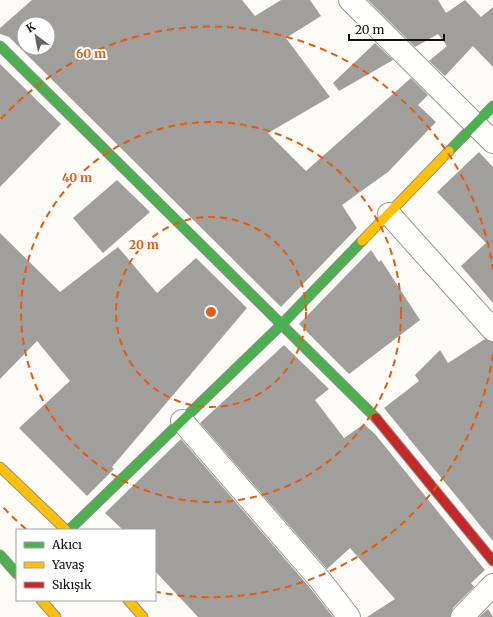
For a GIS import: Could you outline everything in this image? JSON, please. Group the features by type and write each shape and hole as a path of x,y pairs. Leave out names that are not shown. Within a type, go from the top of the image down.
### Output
{"street":[{"path":"350,0 493,142"},
{"path":"0,46 384,426 493,561"},
{"path":"68,529 281,325 493,106"},
{"path":"389,214 493,330"},
{"path":"182,421 321,582 349,617"},
{"path":"0,467 66,529"},
{"path":"462,617 493,585"},
{"path":"42,601 56,617"},
{"path":"129,601 143,617"}],"building":[{"path":"32,0 242,0 255,16 281,0 310,0 321,16 286,38 330,97 268,133 306,171 411,78 428,95 418,105 436,122 388,172 342,205 357,228 281,307 28,56 56,56 56,16 16,16 16,44 9,37 0,34 0,28"},
{"path":"368,0 438,0 446,13 465,0 481,17 493,7 493,67 473,46 445,76 429,61 447,46 438,34 415,47"},
{"path":"375,43 393,60 339,91 333,83"},
{"path":"0,64 61,124 0,187"},
{"path":"479,152 493,167 493,303 461,266 486,243 437,192"},
{"path":"117,180 150,212 103,253 73,218"},
{"path":"0,233 60,292 118,247 157,293 196,258 247,308 112,467 114,469 87,496 19,428 70,381 37,341 0,379"},
{"path":"371,250 379,262 381,260 420,320 349,374 299,324"},
{"path":"485,339 493,342 493,541 384,408 419,381 415,375 440,350 448,363"},
{"path":"284,345 329,389 315,400 344,438 364,424 375,434 485,570 471,583 474,587 453,608 450,617 367,617 395,599 350,548 327,569 200,423"},
{"path":"181,439 311,589 333,617 198,617 156,572 156,529 122,529 105,513"},
{"path":"488,609 493,617 479,617"}],"traffic: fast":[{"path":"0,46 376,418"},
{"path":"449,151 493,106"},
{"path":"70,529 281,325 362,241"},
{"path":"0,555 16,573"}],"traffic: slow":[{"path":"362,241 449,151"},
{"path":"0,467 65,529"},
{"path":"42,601 56,617"},
{"path":"129,601 143,617"}],"traffic: jam":[{"path":"376,418 493,561"}]}
